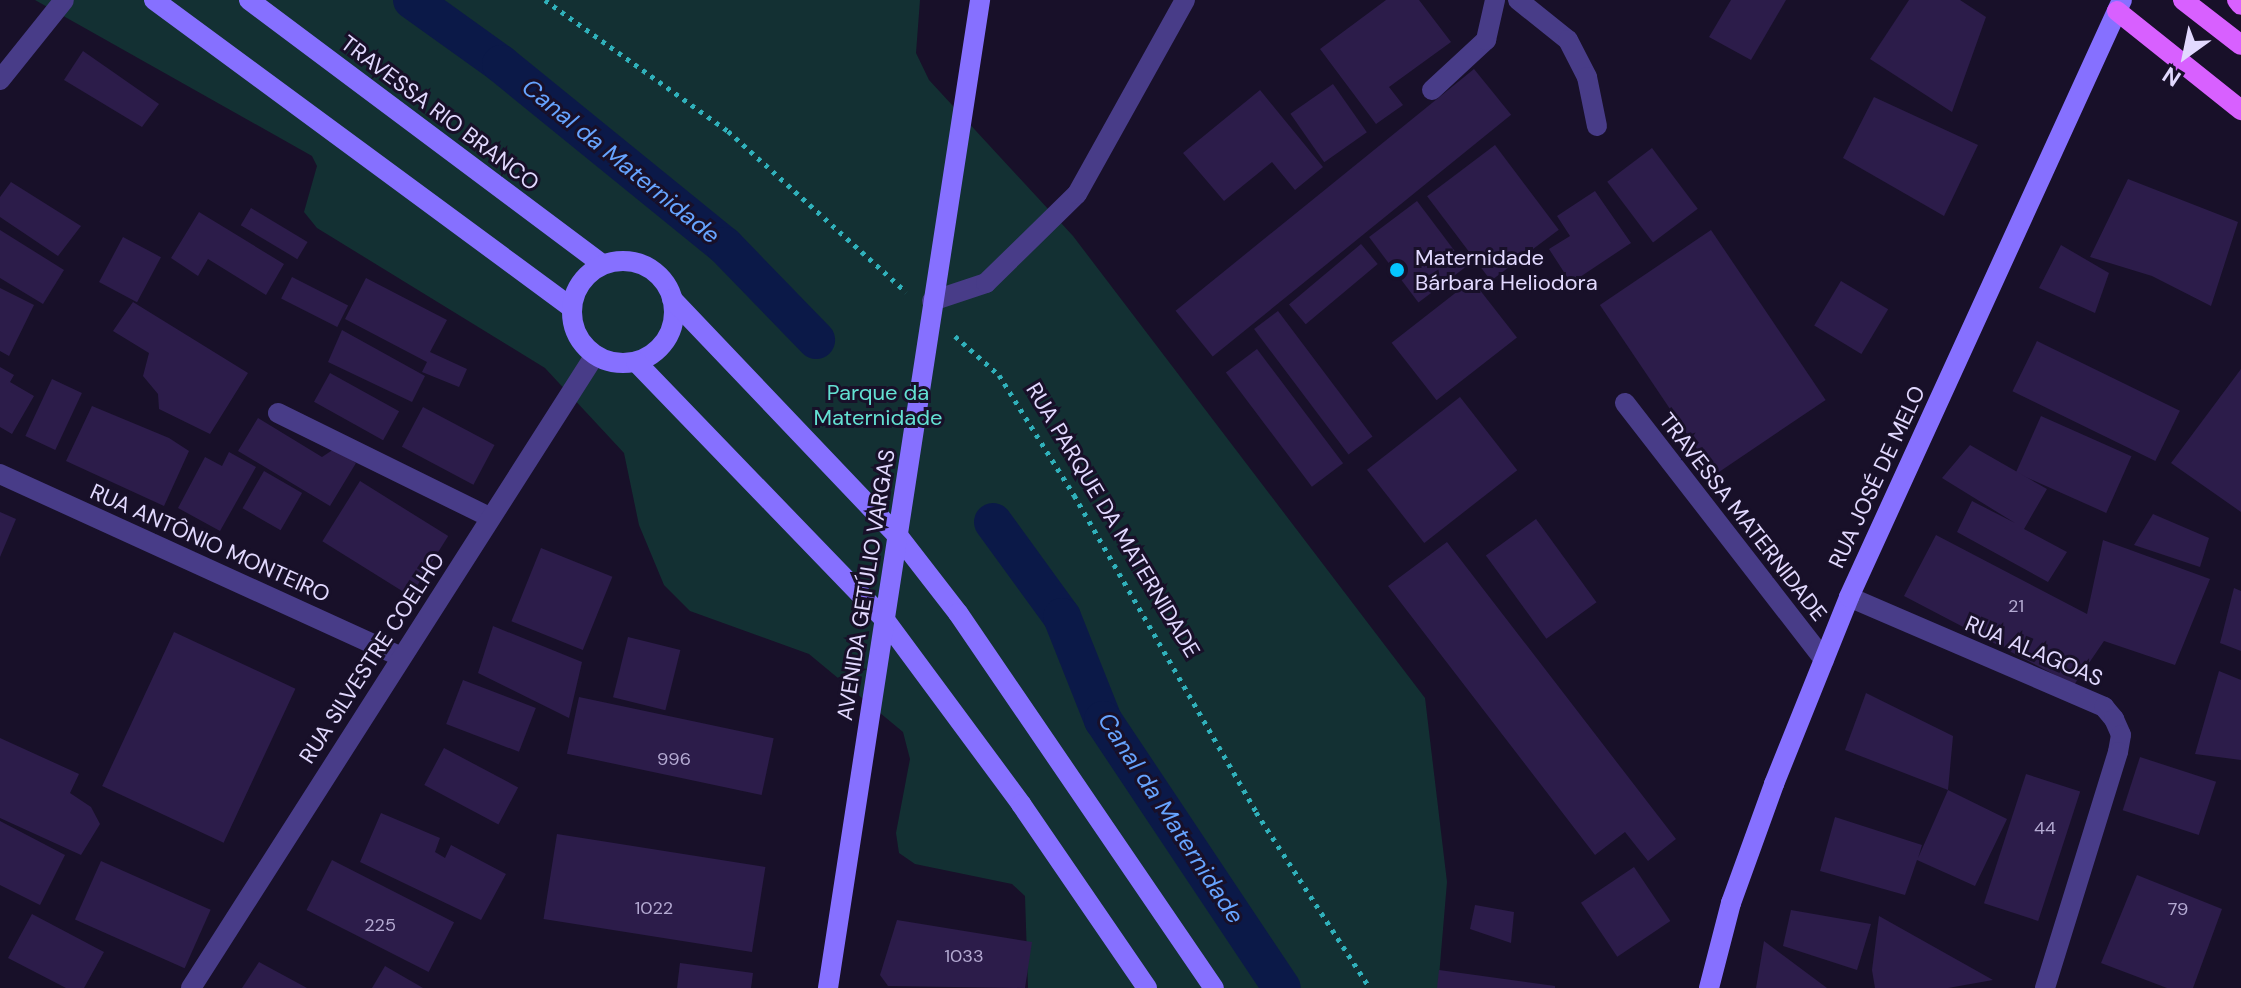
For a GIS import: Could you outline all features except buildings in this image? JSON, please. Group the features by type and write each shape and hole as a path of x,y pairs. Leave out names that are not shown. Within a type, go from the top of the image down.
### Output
{"main road":[{"path":"2183,0 2241,45"},
{"path":"2237,0 2241,5"},
{"path":"2120,6 2241,110"}],"street":[{"path":"0,80 64,0"},
{"path":"154,0 572,308"},
{"name":"TRAVESSA RIO BRANCO","path":"249,0 602,264"},
{"name":"AVENIDA GETÚLIO VARGAS","path":"828,988 899,537 930,307 980,0"},
{"path":"930,307 986,283 1077,194 1185,0"},
{"path":"1432,90 1486,40 1495,0"},
{"path":"1518,0 1568,40 1587,77 1597,126"},
{"name":"RUA JOSÉ DE MELO","path":"1709,988 1742,873 1849,597 2120,6"},
{"path":"672,299 671,331 650,356 636,362 595,355 577,335 572,308 581,282 602,264 620,261 652,270 672,299 899,537 968,626 1214,988"},
{"name":"RUA SILVESTRE COELHO","path":"191,988 400,656 595,355"},
{"path":"636,362 885,620 1021,804 1147,988"},
{"name":"TRAVESSA MATERNIDADE","path":"1625,403 1824,660"},
{"path":"278,413 491,518"},
{"name":"RUA ANTÔNIO MONTEIRO","path":"0,474 400,656"},
{"name":"RUA ALAGOAS","path":"1849,597 2104,707 2114,719 2121,735 2118,752 2045,988"}],"path":[{"name":"RUA PARQUE DA MATERNIDADE","path":"545,0 728,131 930,307 999,375 1074,495 1256,812 1370,988"}],"green space":[{"name":"Parque da Maternidade","path":"35,0 920,0 916,53 929,80 1073,236 1425,698 1447,882 1438,988 1028,988 1025,896 1012,884 915,864 899,853 896,833 910,759 903,732 809,654 690,611 664,585 639,525 624,453 545,368 317,228 304,212 317,166 312,156"}],"waterway":[{"name":"Canal da Maternidade","path":"412,0 501,64 725,246 816,340"},
{"name":"Canal da Maternidade","path":"993,522 1062,617 1103,720 1282,988"}],"place":[{"name":"Maternidade Bárbara Heliodora","path":"1397,270"}]}
